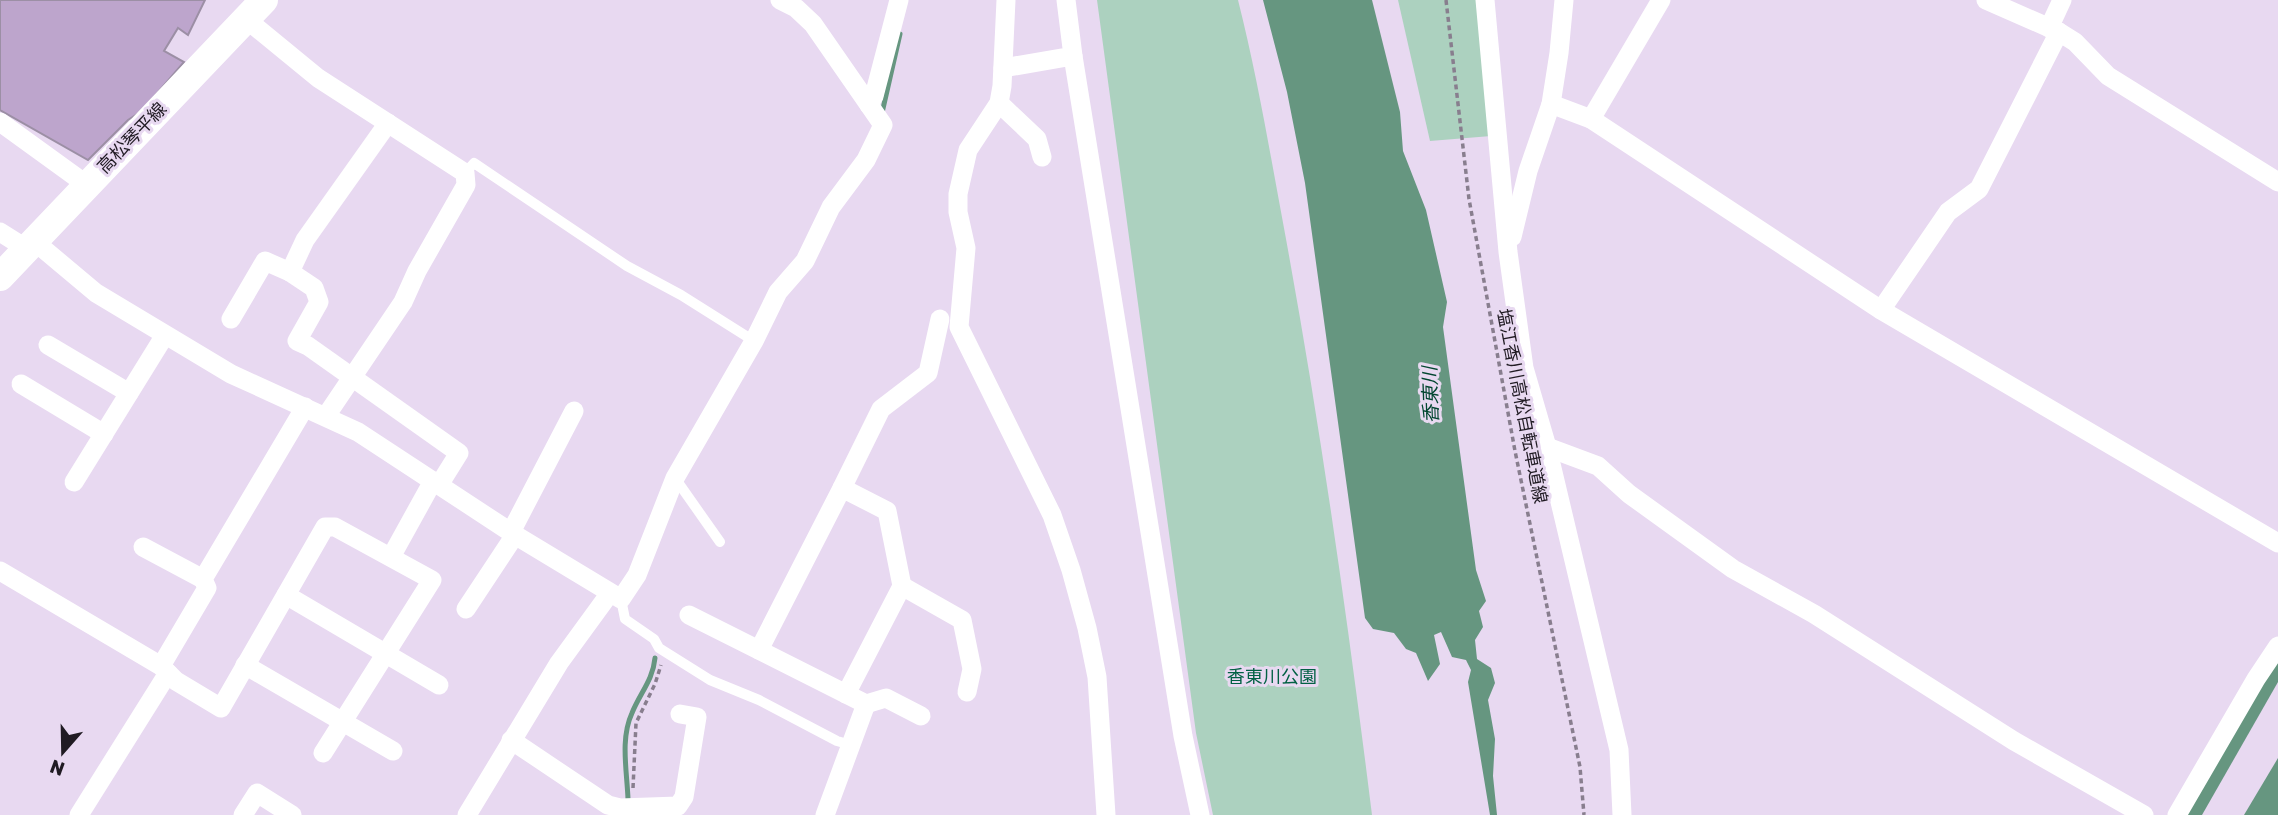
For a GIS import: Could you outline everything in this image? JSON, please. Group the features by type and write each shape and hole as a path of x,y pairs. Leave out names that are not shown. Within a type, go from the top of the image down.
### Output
{"main road":[{"name":"高松琴平線","path":"0,277 255,9"}],"street":[{"path":"467,815 559,663 637,575 675,478 749,339 778,292 806,261 831,206 866,160 883,125 813,24 796,8 779,0"},
{"path":"876,113 874,96 899,0"},
{"path":"1006,0 999,103 968,150 958,194 958,212 966,248 959,327 1052,515 1071,569 1097,677 1106,815"},
{"path":"1066,0 1183,736 1200,815"},
{"path":"1485,0 1508,252 1524,368 1547,447 1619,750 1622,815"},
{"path":"1508,252 1528,171 1551,104 1564,0"},
{"path":"1986,0 2075,42 2108,76 2278,182"},
{"path":"1881,310 1948,212 1979,189 2054,30 2062,0"},
{"path":"1591,119 1649,1"},
{"path":"255,9 318,78 466,173 466,185 417,271 404,302 326,416"},
{"path":"1003,68 1073,56"},
{"path":"999,103 1037,139 1042,157"},
{"path":"1551,104 1591,119 1881,310 2278,543"},
{"path":"0,121 87,186"},
{"path":"290,272 305,240 388,123"},
{"path":"0,232 30,245 96,293 231,374 358,432 616,596"},
{"path":"231,318 265,261 290,272 314,288 319,302 297,341 459,453 436,483 391,557"},
{"path":"759,650 881,409 928,373 940,319"},
{"path":"74,482 165,335"},
{"path":"48,345 130,393"},
{"path":"21,384 104,433"},
{"path":"203,579 305,407"},
{"path":"466,610 513,533 574,411"},
{"path":"1547,447 1598,466 1629,494 1733,569 1814,614 2014,741 2144,815"},
{"path":"842,488 887,511 902,586 846,694"},
{"path":"0,571 164,669 176,681 221,708 325,527 335,527 432,580 323,753"},
{"path":"79,815 164,669 207,588 203,579 143,547"},
{"path":"902,586 962,620 971,669 967,692"},
{"path":"286,595 439,685"},
{"path":"689,615 866,704 886,698 921,716"},
{"path":"2177,815 2278,646"},
{"path":"245,665 393,751"},
{"path":"825,815 866,704"},
{"path":"511,740 608,805 634,808 678,806 684,797 697,717 680,714"},
{"path":"243,815 257,793 292,815"}],"lane":[{"path":"466,173 474,163 627,267 681,295 749,339"},
{"path":"675,478 719,542"},
{"path":"616,596 625,618 654,639 659,648 709,680 759,701 837,741 851,745"}],"path":[{"name":"塩江香川高松自転車道線","path":"1446,0 1469,199 1580,767 1584,815"},
{"path":"634,808 636,723 661,666 659,648"}],"green space":[{"name":"香東川公園","path":"1097,0 1238,0 1264,119 1311,382 1372,815 1213,815 1196,733"},
{"path":"1398,0 1476,0 1491,136 1430,141"}],"water":[{"name":"香東川","path":"1263,0 1372,0 1400,112 1403,151 1426,210 1447,302 1443,327 1476,570 1486,601 1479,611 1483,627 1475,640 1477,659 1491,668 1495,683 1488,700 1495,739 1493,776 1497,815 1490,815 1468,682 1471,670 1466,660 1452,657 1441,632 1434,635 1440,664 1428,681 1416,653 1406,649 1394,633 1373,629 1365,618 1305,183 1287,92"},
{"path":"2278,651 2278,682 2202,815 2183,815"},
{"path":"2278,758 2278,815 2244,815"}],"building":[{"path":"0,0 205,0 188,35 178,28 164,51 184,62 142,111 128,120 88,160 0,110"}],"waterway":[{"path":"882,113 900,34"},
{"path":"628,799 626,733 632,713 652,673 655,658"}]}
